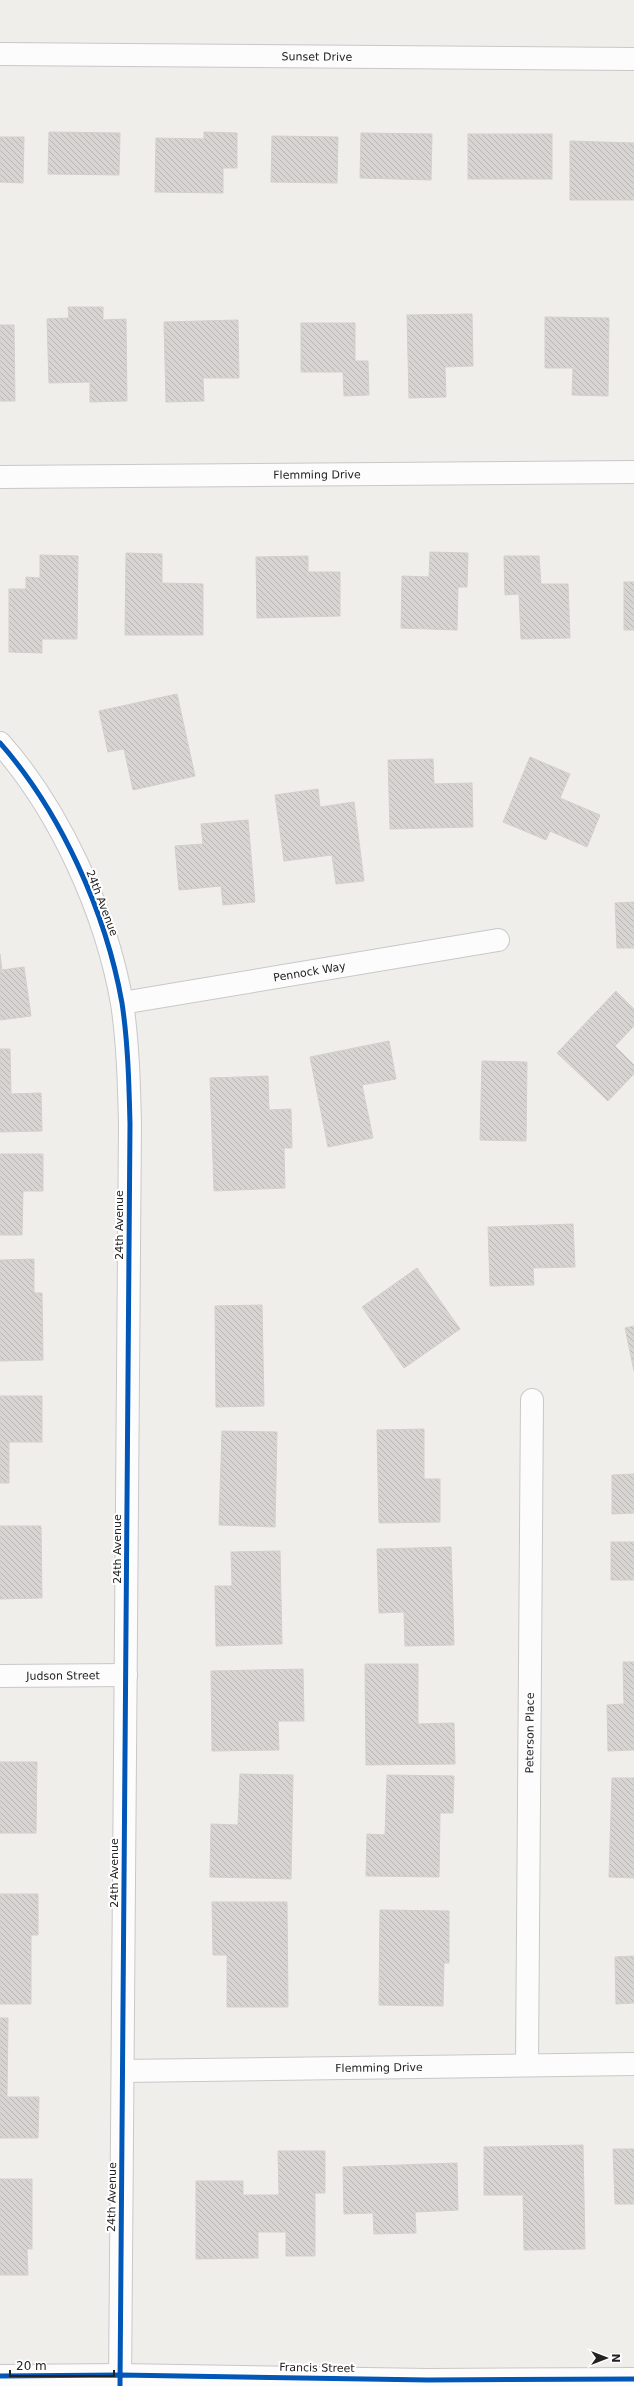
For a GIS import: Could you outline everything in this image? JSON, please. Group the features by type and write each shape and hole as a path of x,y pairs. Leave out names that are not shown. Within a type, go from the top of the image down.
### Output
{"street":[{"name":"Sunset Drive","path":"0,54 634,59"},
{"name":"Flemming Drive","path":"0,477 634,472"},
{"name":"24th Avenue","path":"0,743 15,760 54,818 84,881 106,942 122,1003 128,1062 130,1124 120,2380"},
{"name":"Pennock Way","path":"122,1003 498,940"},
{"name":"Peterson Place","path":"527,2065 532,1400"},
{"name":"Judson Street","path":"0,1676 126,1675"},
{"name":"Flemming Drive","path":"123,2071 634,2064"},
{"name":"Francis Street","path":"0,2376 120,2380 634,2379"}],"building":[{"path":"49,132 120,133 119,175 48,174"},
{"path":"204,132 237,133 237,168 223,168 223,193 155,192 156,138 204,139"},
{"path":"361,133 432,134 431,180 360,178"},
{"path":"468,134 552,134 552,179 468,179"},
{"path":"272,136 338,137 337,183 271,182"},
{"path":"0,137 24,137 23,183 0,182"},
{"path":"570,141 634,143 634,200 570,200"},
{"path":"68,307 103,307 103,320 126,319 127,401 90,402 90,382 49,383 47,319 69,318"},
{"path":"472,314 473,366 445,367 446,397 409,398 407,315"},
{"path":"545,317 609,318 608,396 572,395 573,368 545,368"},
{"path":"238,320 239,378 203,378 204,401 166,402 164,322"},
{"path":"301,323 355,323 355,361 368,361 369,395 344,396 343,372 301,372"},
{"path":"0,325 14,325 15,401 0,401"},
{"path":"430,552 468,553 467,587 458,587 457,630 401,628 402,576 429,577"},
{"path":"126,553 162,554 162,583 203,584 203,635 125,635"},
{"path":"40,555 78,556 77,639 42,639 42,653 9,652 9,589 26,589 26,577 40,578"},
{"path":"308,556 308,572 340,572 340,616 257,618 256,557"},
{"path":"504,556 539,556 541,584 568,584 570,638 521,639 519,594 505,595"},
{"path":"624,582 634,582 634,630 624,630"},
{"path":"177,694 195,776 133,790 124,749 108,752 99,711"},
{"path":"530,757 570,774 560,798 600,815 587,847 550,831 546,840 503,822"},
{"path":"433,759 434,784 472,783 473,827 390,829 388,760"},
{"path":"318,789 320,807 354,802 364,881 336,884 332,855 284,861 275,795"},
{"path":"248,820 255,902 223,905 221,886 179,890 175,846 203,844 201,824"},
{"path":"634,902 634,948 617,948 615,903"},
{"path":"0,954 2,970 24,967 31,1016 0,1020"},
{"path":"616,991 634,1009 634,1026 615,1046 634,1065 634,1074 608,1101 557,1053"},
{"path":"389,1041 396,1079 362,1085 373,1138 328,1147 310,1057"},
{"path":"0,1049 10,1049 11,1094 41,1093 42,1131 0,1132"},
{"path":"482,1061 527,1062 526,1141 480,1140"},
{"path":"268,1076 269,1110 291,1109 292,1148 284,1148 285,1188 214,1191 210,1078"},
{"path":"0,1154 43,1154 43,1191 23,1191 22,1235 0,1235"},
{"path":"573,1224 575,1267 533,1268 534,1285 490,1286 488,1227"},
{"path":"34,1259 34,1293 42,1293 43,1360 0,1361 0,1260"},
{"path":"417,1268 460,1329 404,1368 362,1307"},
{"path":"262,1305 264,1406 216,1407 215,1306"},
{"path":"634,1326 634,1371 625,1328"},
{"path":"0,1396 42,1396 42,1442 9,1442 9,1483 0,1483"},
{"path":"424,1429 424,1479 440,1479 440,1522 379,1523 377,1430"},
{"path":"222,1431 277,1432 275,1527 219,1525"},
{"path":"634,1474 634,1513 612,1514 612,1475"},
{"path":"0,1526 41,1526 42,1598 0,1599"},
{"path":"611,1542 634,1542 634,1580 611,1580"},
{"path":"451,1547 454,1645 405,1646 404,1612 379,1613 377,1549"},
{"path":"280,1551 282,1644 216,1646 215,1586 232,1586 231,1552"},
{"path":"623,1662 634,1662 634,1750 608,1751 607,1705 624,1704"},
{"path":"365,1664 418,1664 418,1724 454,1723 455,1764 366,1765"},
{"path":"303,1669 304,1721 278,1721 279,1750 212,1751 211,1671"},
{"path":"0,1762 37,1762 36,1833 0,1833"},
{"path":"240,1774 293,1775 291,1879 210,1877 211,1824 238,1825"},
{"path":"387,1775 454,1776 453,1813 440,1813 439,1877 366,1876 367,1834 385,1835"},
{"path":"612,1778 634,1778 634,1878 609,1877"},
{"path":"0,1894 38,1894 38,1935 31,1935 31,2004 0,2004"},
{"path":"212,1902 287,1902 288,2007 227,2007 227,1955 213,1955"},
{"path":"380,1910 449,1911 449,1963 444,1963 443,2006 379,2005"},
{"path":"634,1956 634,2003 616,2004 615,1957"},
{"path":"0,2018 8,2018 7,2097 39,2097 38,2138 0,2138"},
{"path":"583,2145 585,2249 524,2250 523,2195 484,2195 484,2147"},
{"path":"613,2149 634,2149 634,2204 615,2204"},
{"path":"278,2151 325,2151 325,2193 315,2193 315,2256 286,2256 286,2232 258,2232 258,2258 196,2259 196,2181 243,2181 243,2195 279,2195"},
{"path":"457,2163 458,2210 415,2212 416,2233 374,2234 373,2213 344,2214 343,2167"},
{"path":"0,2179 32,2179 32,2249 27,2249 28,2275 0,2275"}],"cycle path":[{"path":"0,743 22,770 43,800 78,865 105,934 115,969 122,1003 127,1048 130,1124 120,2386"},
{"path":"0,2376 120,2375 428,2380 634,2379"}]}
